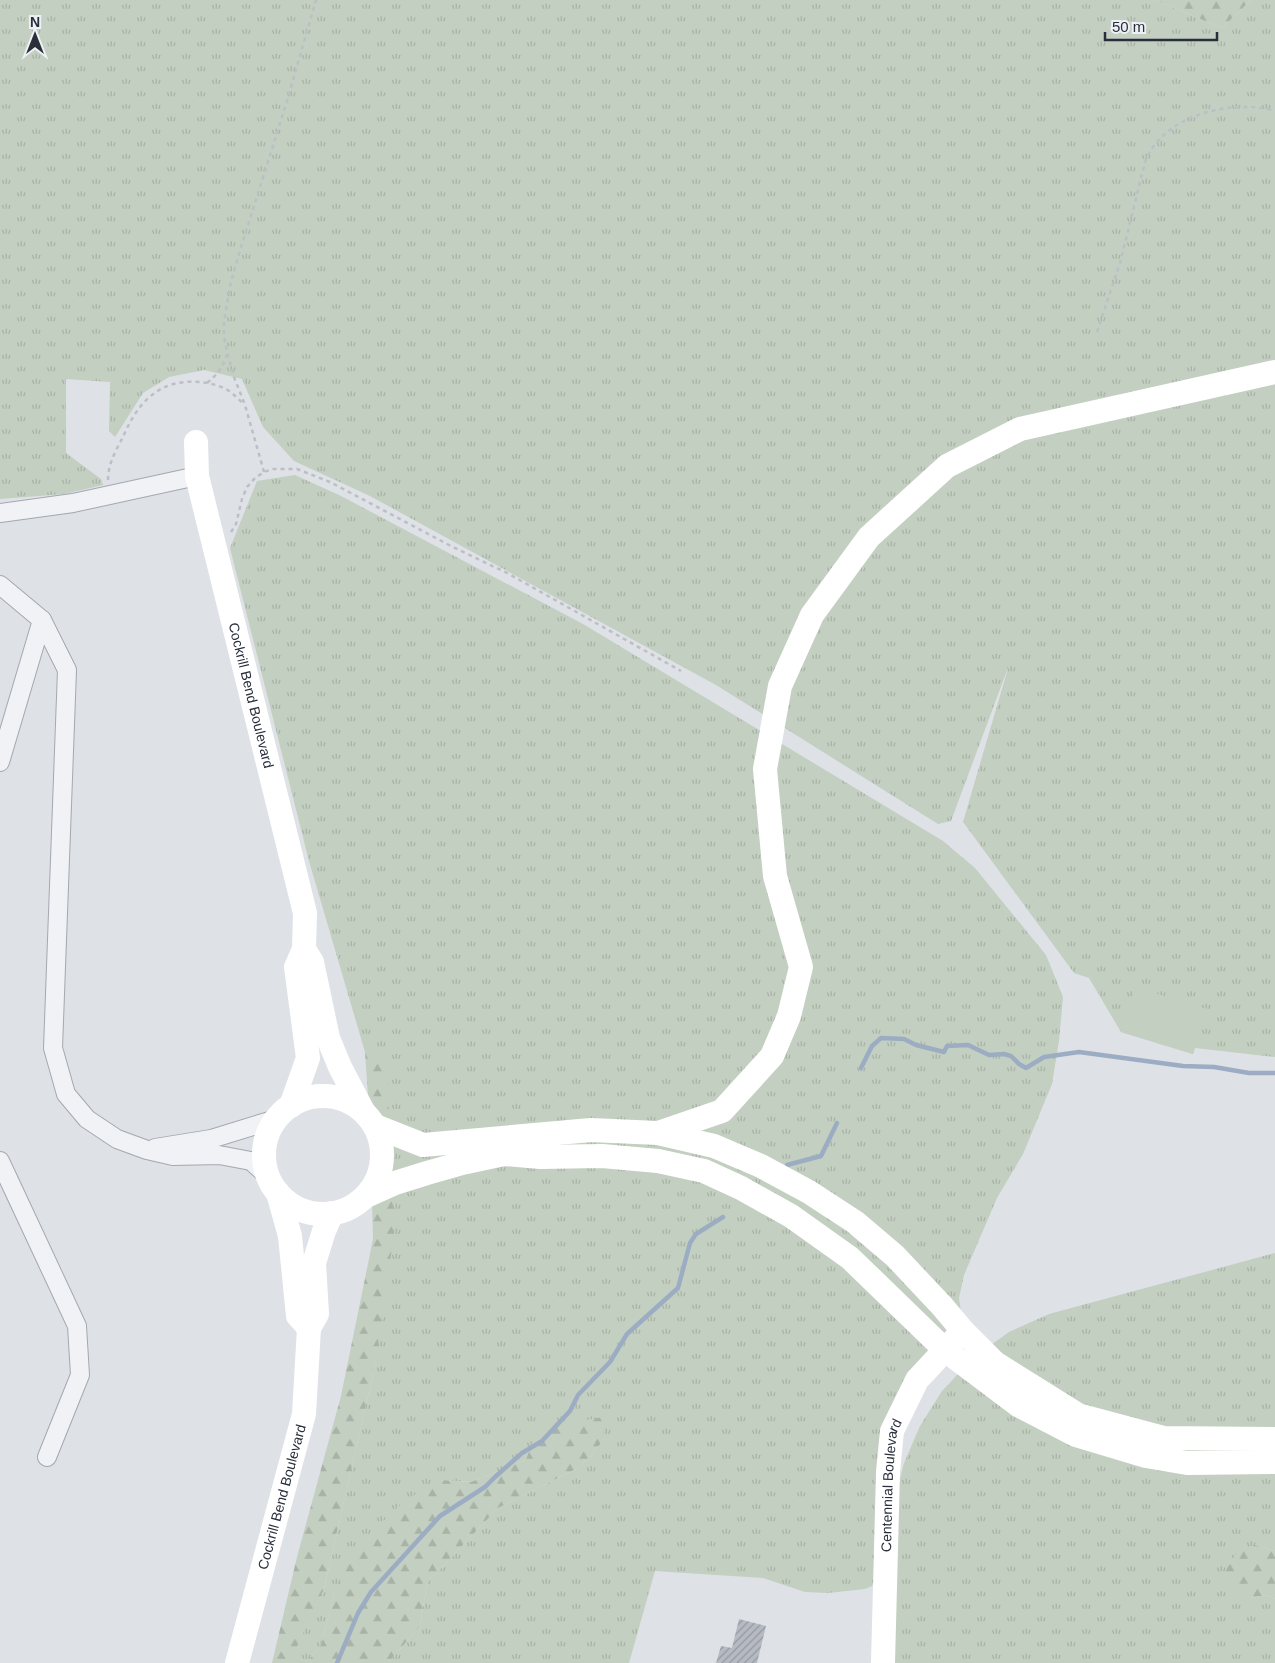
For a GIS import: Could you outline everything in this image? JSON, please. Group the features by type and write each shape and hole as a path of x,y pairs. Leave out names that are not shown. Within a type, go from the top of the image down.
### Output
{"street":[{"path":"658,1133 722,1111 772,1056 789,1016 801,967 775,876 765,769 780,686 812,615 869,537 947,466 1020,429 1275,372"},
{"name":"Cockrill Bend Boulevard","path":"196,442 197,476 305,913 304,949 296,967 308,1058 284,1112"},
{"path":"0,513 111,496 197,476"},
{"path":"0,585 42,620 67,670 53,1048 66,1094 87,1119 117,1139 147,1150 173,1156 219,1155 251,1161 294,1206 312,1213 332,1213 351,1207 366,1196 395,1183 462,1163 504,1146 540,1157 602,1156 658,1161 704,1171 741,1188 792,1216 850,1258 945,1350 1018,1405 1076,1435 1146,1456 1187,1462 1275,1462"},
{"path":"0,762 42,620"},
{"name":"Cockrill Bend Boulevard","path":"304,949 312,962 328,1038 340,1067 369,1119"},
{"path":"147,1150 211,1139 284,1112 309,1098 329,1096 347,1101 369,1119 423,1145 504,1146 591,1130 658,1133 714,1146 761,1166 809,1192 854,1222 894,1256 995,1363 1078,1415 1164,1438 1275,1440"},
{"path":"704,1171 714,1146 722,1111"},
{"path":"284,1112 267,1137 264,1157 290,1236 298,1316 310,1328"},
{"path":"366,1196 377,1180 382,1162 382,1143 369,1119"},
{"path":"0,1161 77,1326 80,1375 46,1457"},
{"name":"Cockrill Bend Boulevard","path":"237,1663 304,1414 310,1328 317,1314 314,1263 332,1213"},
{"name":"Centennial Boulevard","path":"883,1663 888,1472 892,1431 917,1380 963,1331"}],"path":[{"path":"264,472 245,405 227,352 224,322 230,286 238,257 287,101 316,0"},
{"path":"1098,332 1120,262 1144,162 1156,141 1164,133 1177,125 1204,113 1241,107 1275,110"},
{"path":"207,383 218,374 224,365 227,352"},
{"path":"111,496 108,474 110,464 130,421 140,405 151,394 175,383 207,383 227,390 245,405"},
{"path":"213,539 226,536 231,532 236,524 247,487 255,478 273,469 296,469 330,482 451,546 509,574 681,671"}],"green space":[{"path":"0,0 1155,0 1222,28 1251,0 1275,0 1275,1057 1195,1048 1193,1054 1121,1032 1089,978 1074,973 963,822 1009,665 951,821 938,824 716,685 370,496 294,461 263,427 242,379 204,370 169,377 143,393 115,437 109,431 110,382 66,379 66,453 101,479 103,485 64,494 0,499"},
{"path":"1155,0 1251,0 1222,28"},
{"path":"295,475 341,496 583,624 943,841 975,868 1046,955 1063,997 1059,1041 1052,1084 1023,1154 997,1198 964,1275 959,1298 962,1318 960,1346 912,1406 896,1438 876,1578 872,1586 865,1589 828,1593 805,1592 763,1578 655,1571 629,1663 388,1663 420,1626 427,1583 498,1508 576,1469 592,1455 604,1439 526,1460 471,1482 441,1480 335,1592 321,1645 308,1661 291,1657 324,1589 375,1365 386,1050 365,1052 309,861 230,548 257,481"},
{"path":"1135,987 1207,1009 1193,1054 1121,1032"},
{"path":"386,1049 394,1234 375,1365 324,1589 292,1657 308,1661 321,1645 335,1592 358,1544 407,1499 441,1480 471,1482 526,1460 537,1429 603,1417 604,1439 592,1455 576,1469 498,1508 427,1583 420,1626 388,1663 272,1663 297,1557 341,1396 373,1239 370,1125 365,1052"},
{"path":"1275,1253 1275,1551 1255,1545 1250,1598 1268,1595 1275,1599 1275,1663 890,1663 896,1495 904,1463 920,1426 942,1391 973,1358 1009,1332 1049,1314"},
{"path":"1255,1545 1275,1551 1275,1599 1268,1595 1250,1598 1233,1590 1225,1568 1238,1552"}],"building":[{"path":"739,1619 766,1626 757,1663 716,1663 721,1646 732,1648"}],"waterway":[{"path":"861,1068 872,1046 881,1038 904,1039 916,1045 944,1052 947,1046 968,1045 989,1055 1004,1054 1011,1056 1026,1068 1044,1057 1079,1052 1183,1066 1214,1067 1249,1073 1275,1073"},
{"path":"787,1165 821,1156 837,1123"},
{"path":"337,1663 358,1613 371,1592 440,1516 485,1487 522,1453 542,1441 570,1411 578,1395 610,1362 627,1334 678,1288 690,1243 696,1234 723,1217"}]}
